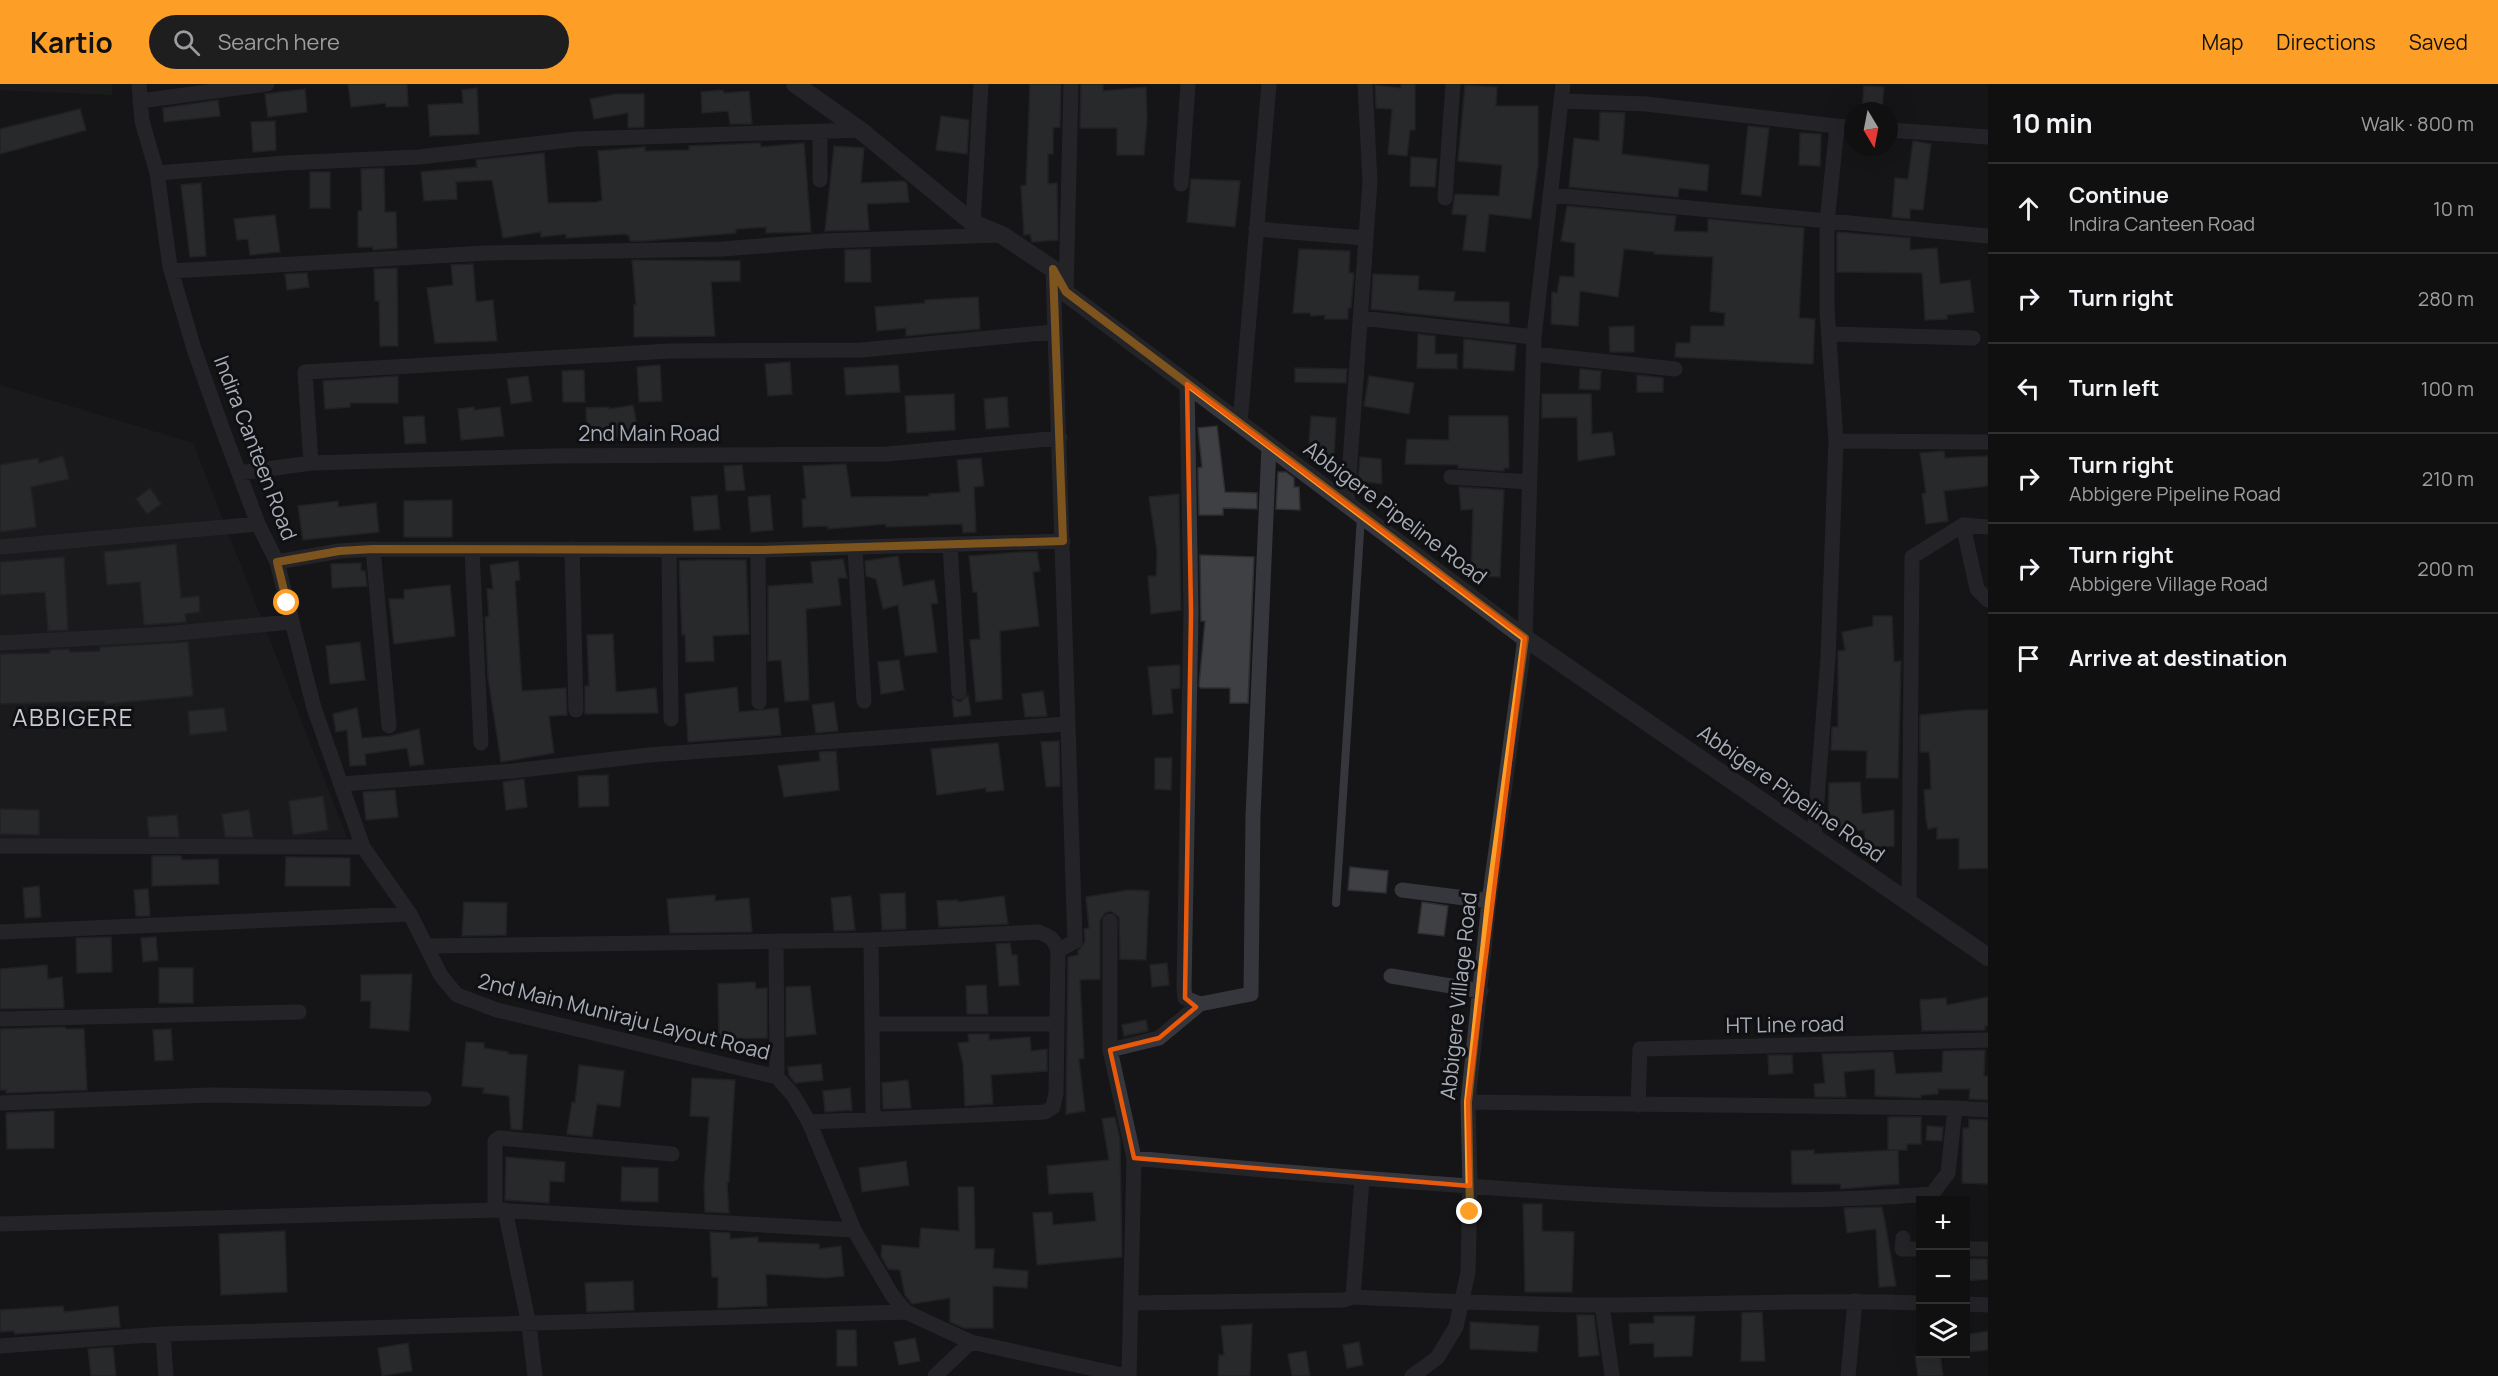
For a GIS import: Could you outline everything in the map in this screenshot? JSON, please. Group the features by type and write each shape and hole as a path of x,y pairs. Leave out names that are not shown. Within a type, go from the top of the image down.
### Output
{"street":[{"name":"Indira Canteen Road","path":"139,84 142,121 157,173 172,271 194,349 258,524 277,562 290,622 314,708 363,847 411,914 428,946"},
{"path":"140,101 267,84"},
{"name":"Abbigere Pipeline Road","path":"795,84 860,130 973,223 1002,235 1053,269 1066,292 1525,638 1988,957"},
{"path":"973,223 981,84"},
{"path":"1066,292 1071,84"},
{"path":"1181,184 1188,84"},
{"path":"1240,423 1269,84"},
{"path":"1354,510 1360,318 1370,182 1365,84"},
{"path":"1445,198 1453,84"},
{"name":"Abbigere Village Road","path":"1412,1376 1437,1358 1456,1327 1468,1272 1470,1186 1468,1102 1489,902 1525,638 1534,337 1563,84"},
{"path":"1561,101 1646,104 1844,128"},
{"path":"157,173 285,163 419,157 578,139 860,130"},
{"path":"820,131 820,180"},
{"path":"1898,131 1988,136"},
{"path":"1814,837 1828,658 1836,441 1827,310 1827,222 1844,133"},
{"path":"1552,195 1988,236"},
{"path":"1256,229 1365,238"},
{"path":"172,271 488,253 722,249 824,241 1002,235"},
{"path":"1053,269 1053,332 1060,438 1066,724 1075,941 1058,951"},
{"path":"1360,318 1534,337"},
{"path":"311,463 305,372 670,351 862,350 1053,332"},
{"path":"1830,334 1973,338"},
{"path":"1533,354 1675,369"},
{"path":"1187,384 1191,613 1184,988 1185,998 1191,1003 1200,1004 1251,994 1253,816 1269,446"},
{"name":"2nd Main Road","path":"239,473 311,463 552,456 887,454 1060,438"},
{"path":"1836,441 1988,442"},
{"path":"1451,477 1529,482"},
{"path":"0,547 258,524"},
{"path":"1963,525 1977,588 1988,600"},
{"path":"1908,902 1912,556 1963,525 1988,527"},
{"path":"277,562 339,551 373,549 669,551 855,549 1063,541"},
{"path":"951,545 959,692"},
{"path":"373,549 388,726"},
{"path":"572,549 576,710"},
{"path":"855,549 864,701"},
{"path":"758,550 759,702"},
{"path":"472,551 481,743"},
{"path":"669,551 672,719"},
{"path":"0,643 166,634 290,622"},
{"path":"342,784 513,771 649,754 1066,724"},
{"path":"0,846 363,847"},
{"path":"1402,890 1489,902"},
{"path":"0,932 411,914"},
{"path":"1085,1372 1128,1376 1134,1158 1110,1050 1110,921"},
{"path":"428,946 871,940 1038,932 1051,936 1058,951 1055,1024 1056,1093 1053,1107 1046,1112 809,1122"},
{"path":"871,940 873,1118"},
{"path":"776,941 777,1077"},
{"name":"2nd Main Muniraju Layout Road","path":"428,946 441,976 457,995 497,1010 777,1077 793,1095 809,1122 854,1230 892,1295 906,1312 971,1342 1085,1372"},
{"path":"1391,976 1481,991"},
{"path":"1110,1050 1159,1038 1200,1004"},
{"path":"0,1019 299,1012"},
{"path":"872,1024 1055,1024"},
{"name":"HT Line road","path":"1638,1105 1640,1049 1988,1040"},
{"path":"0,1102 211,1095 424,1099"},
{"path":"1468,1102 1988,1110"},
{"path":"1134,1158 1362,1179 1592,1196 1747,1201 1932,1194 1948,1173 1955,1108"},
{"path":"535,1376 529,1325 500,1210 495,1142 499,1138 672,1154"},
{"path":"1353,1297 1362,1179"},
{"path":"0,1224 500,1210 854,1230"},
{"path":"1902,1238 1902,1249 1916,1249"},
{"path":"1970,1249 1988,1249"},
{"path":"1131,1303 1344,1300 1353,1297 1461,1303 1602,1305 1855,1301 1916,1303"},
{"path":"1848,1376 1855,1301"},
{"path":"1970,1304 1988,1305"},
{"path":"1602,1305 1612,1376"},
{"path":"0,1346 163,1334 529,1325 906,1312"},
{"path":"163,1334 166,1376"},
{"path":"935,1376 971,1342"}],"lane":[{"path":"1336,903 1354,510"}],"highlighted area":[{"path":"1187,384 1525,638 1468,1102 1470,1186 1134,1158 1110,1050 1159,1038 1196,1007 1185,998 1191,613"}],"shaded area":[{"path":"0,84 112,84 112,95 0,90"},
{"path":"0,385 193,443 347,838 0,843"}],"building":[{"path":"348,84 407,84 408,106 386,107 386,103 351,107"},
{"path":"1030,84 1061,84 1060,127 1053,128 1053,154 1048,154 1048,184 1057,183 1058,240 1032,242 1030,234 1024,235 1021,186 1026,185"},
{"path":"1081,84 1103,84 1103,91 1146,87 1147,120 1144,155 1117,155 1117,128 1080,128"},
{"path":"1401,84 1415,84 1415,130 1410,130 1407,156 1388,154 1392,109 1376,108 1375,85 1401,88"},
{"path":"1465,85 1497,87 1496,106 1538,106 1538,165 1531,219 1489,214 1485,252 1463,250 1467,215 1452,214 1455,194 1499,196 1502,165 1458,161"},
{"path":"1864,86 1884,87 1883,102 1863,102"},
{"path":"477,88 479,134 430,136 428,105 463,103 462,90"},
{"path":"305,89 307,112 268,117 265,94"},
{"path":"723,90 724,93 749,91 752,124 730,124 728,111 702,113 701,92"},
{"path":"615,94 644,94 644,127 628,128 628,113 594,119 590,99"},
{"path":"218,100 220,116 164,122 163,108"},
{"path":"80,109 86,130 0,154 0,129"},
{"path":"1600,112 1625,113 1622,154 1709,165 1707,191 1679,188 1678,197 1569,187 1574,138 1599,141"},
{"path":"941,116 969,120 967,154 936,150"},
{"path":"275,121 276,150 253,152 251,122"},
{"path":"1748,126 1769,128 1761,196 1741,194"},
{"path":"1800,133 1821,134 1820,166 1799,165"},
{"path":"1913,141 1931,144 1923,210 1910,209 1910,219 1892,217 1895,178 1908,179"},
{"path":"760,143 761,147 804,143 811,232 766,233 766,227 736,229 736,233 644,241 630,241 629,236 625,234 566,238 566,234 541,237 541,232 503,238 492,180 456,182 457,199 424,201 421,172 477,167 476,160 544,153 548,203 597,202 602,200 598,151 645,147 645,151 689,150 689,146"},
{"path":"834,146 864,148 861,183 904,181 907,184 909,202 867,204 869,230 825,231"},
{"path":"1411,157 1437,159 1435,187 1410,186"},
{"path":"384,168 385,212 396,212 397,248 373,250 373,247 358,247 358,211 362,211 361,169"},
{"path":"310,172 330,172 330,208 310,208"},
{"path":"1191,179 1240,181 1235,227 1187,222"},
{"path":"201,183 206,256 190,257 181,185"},
{"path":"1567,206 1676,216 1674,231 1708,232 1708,219 1804,228 1799,318 1815,319 1813,364 1675,357 1676,343 1690,343 1691,326 1724,326 1725,313 1710,311 1713,257 1654,254 1654,252 1624,249 1618,297 1580,291 1578,326 1551,324 1552,292 1557,293 1560,276 1574,277 1575,243 1561,241"},
{"path":"275,215 280,252 250,255 248,239 237,240 234,219"},
{"path":"1837,232 1910,238 1910,250 1937,248 1940,284 1970,280 1974,312 1947,315 1947,319 1925,320 1922,273 1837,272"},
{"path":"870,249 871,282 845,282 845,250"},
{"path":"1299,249 1350,251 1349,273 1354,273 1348,319 1325,319 1325,315 1311,316 1310,313 1293,313"},
{"path":"632,260 740,261 740,281 711,282 715,336 634,337 634,305 636,305"},
{"path":"473,264 476,302 493,300 497,341 435,343 427,288 453,285 451,265"},
{"path":"397,268 398,346 380,346 379,301 375,301 374,269"},
{"path":"307,273 309,287 287,290 285,274"},
{"path":"1373,274 1419,276 1418,290 1455,292 1454,301 1509,302 1509,324 1371,309"},
{"path":"978,297 980,329 906,336 906,328 877,331 875,307 925,303 925,300"},
{"path":"1634,326 1634,352 1610,352 1609,327"},
{"path":"1418,334 1435,336 1435,354 1457,354 1457,369 1417,368"},
{"path":"1464,339 1516,345 1514,371 1463,368"},
{"path":"790,362 792,394 768,396 765,364"},
{"path":"660,365 662,401 639,402 637,367"},
{"path":"898,365 900,392 846,395 844,368"},
{"path":"1295,368 1347,369 1346,383 1295,382"},
{"path":"1580,369 1601,371 1600,390 1579,389"},
{"path":"584,370 585,402 563,402 562,371"},
{"path":"1637,375 1663,378 1663,392 1637,392"},
{"path":"398,376 398,403 350,403 350,407 325,409 323,381"},
{"path":"528,376 532,401 511,404 507,379"},
{"path":"1369,376 1414,383 1409,414 1364,406"},
{"path":"954,394 955,430 907,433 905,396"},
{"path":"1542,394 1591,394 1592,434 1612,432 1615,455 1578,461 1577,417 1542,418"},
{"path":"1007,397 1009,427 986,429 984,399"},
{"path":"633,405 639,436 619,440 619,437 587,438 586,408 609,407 609,409"},
{"path":"474,407 474,410 500,407 504,436 461,440 458,409"},
{"path":"424,416 426,443 405,444 403,417"},
{"path":"1311,416 1336,418 1334,457 1308,456"},
{"path":"1449,416 1508,416 1509,468 1504,468 1504,471 1458,468 1458,465 1405,464 1407,439 1449,440"},
{"path":"1217,426 1225,492 1257,493 1257,509 1223,508 1223,515 1199,515 1198,468 1202,467 1198,428"},
{"path":"1944,451 1945,458 1988,456 1988,486 1944,491 1948,521 1926,524 1922,494 1926,493 1920,453"},
{"path":"63,456 69,479 31,487 36,527 0,532 0,465 38,458 39,463"},
{"path":"1360,457 1381,459 1382,484 1358,481"},
{"path":"981,458 984,486 974,487 976,532 963,533 962,524 886,527 886,524 828,529 828,526 803,527 802,499 806,499 803,466 846,464 851,497 929,496 929,494 960,492 957,460"},
{"path":"742,465 745,490 726,491 724,466"},
{"path":"1278,472 1286,472 1294,478 1294,487 1299,487 1300,510 1276,509"},
{"path":"1459,487 1504,490 1500,577 1471,576 1473,509 1461,510"},
{"path":"150,488 161,504 147,514 136,499"},
{"path":"1179,494 1181,610 1151,614 1148,576 1156,576 1157,552 1149,497"},
{"path":"717,495 720,529 694,531 691,497"},
{"path":"770,495 773,530 751,532 748,497"},
{"path":"452,500 452,537 404,537 404,501"},
{"path":"338,501 338,507 376,503 379,532 303,540 298,506"},
{"path":"176,544 181,598 199,596 200,612 185,614 186,622 144,625 140,582 107,585 104,552"},
{"path":"1037,552 1040,571 1033,572 1039,626 1000,631 1002,699 976,702 970,640 980,639 977,592 973,592 969,556"},
{"path":"1200,555 1254,557 1248,703 1230,703 1230,688 1201,688 1199,686 1205,621 1201,621"},
{"path":"898,556 903,586 934,580 938,603 931,604 937,652 905,656 898,605 883,609 876,579 866,576 865,561"},
{"path":"64,557 68,630 48,631 45,592 0,595 0,562"},
{"path":"843,559 847,578 838,578 841,605 806,609 809,700 785,702 781,660 768,661 768,586 813,583 811,562"},
{"path":"746,560 749,634 713,636 714,661 686,662 685,635 682,635 679,561"},
{"path":"518,561 520,580 515,581 522,691 566,688 567,715 549,716 554,753 501,762 488,678 485,617 489,616 487,589 493,589 490,565"},
{"path":"361,563 361,571 365,571 367,586 332,588 331,564"},
{"path":"450,585 455,636 394,644 389,599 404,599 404,590"},
{"path":"1873,616 1892,616 1894,662 1901,661 1898,778 1866,778 1867,751 1831,750 1832,727 1838,727 1838,651 1845,650 1842,632 1873,626"},
{"path":"613,634 616,692 656,688 658,713 585,714 585,686 589,686 587,635"},
{"path":"188,642 193,696 105,704 105,701 0,704 0,654 50,653 50,650 69,649 70,652 100,651 100,647"},
{"path":"360,642 365,680 330,684 326,646"},
{"path":"899,660 904,690 881,694 878,662"},
{"path":"1180,665 1180,688 1171,689 1173,713 1153,715 1148,667"},
{"path":"737,687 739,712 778,708 781,735 688,742 685,694"},
{"path":"1043,691 1047,716 1025,717 1022,694"},
{"path":"968,695 971,715 954,717 952,698 960,702"},
{"path":"834,702 838,731 816,733 812,705"},
{"path":"224,708 227,731 190,735 188,711"},
{"path":"357,708 362,738 390,736 419,729 424,764 410,766 407,748 365,754 366,765 350,766 347,730 336,732 333,714"},
{"path":"1988,710 1988,868 1959,869 1959,838 1937,839 1937,827 1928,829 1926,819 1924,790 1931,789 1930,761 1929,752 1920,752 1920,715"},
{"path":"1059,741 1060,786 1046,787 1041,742"},
{"path":"998,743 1004,790 986,792 986,788 937,795 931,749"},
{"path":"836,751 839,790 784,797 778,766 820,761 819,752"},
{"path":"1155,758 1172,758 1171,790 1155,789"},
{"path":"608,775 609,806 579,807 578,776"},
{"path":"524,779 527,807 506,810 503,782"},
{"path":"1860,782 1862,814 1894,810 1894,846 1865,848 1864,830 1828,832 1829,783"},
{"path":"395,790 398,817 366,820 363,792"},
{"path":"323,796 328,830 293,835 289,801"},
{"path":"0,809 39,810 39,835 0,834"},
{"path":"249,810 253,837 225,837 222,814"},
{"path":"177,815 179,837 149,837 147,817"},
{"path":"152,856 181,856 182,860 218,859 219,884 152,886"},
{"path":"286,857 350,858 350,886 285,886"},
{"path":"1350,867 1388,871 1386,893 1348,890"},
{"path":"39,886 41,917 25,918 23,888"},
{"path":"148,889 150,916 136,916 134,890"},
{"path":"1128,890 1149,891 1146,960 1120,959 1119,917 1111,911 1105,913 1100,921 1100,979 1080,980 1084,1058 1079,1059 1085,1111 1066,1114 1068,957 1078,955 1085,941 1084,929 1089,928 1086,897"},
{"path":"905,893 906,929 882,930 880,894"},
{"path":"715,895 715,901 749,898 752,932 670,933 667,899"},
{"path":"851,896 855,930 834,931 831,898"},
{"path":"1004,896 1008,924 939,927 937,901 958,900 958,902"},
{"path":"464,902 507,903 506,935 462,936"},
{"path":"1422,902 1448,906 1444,936 1418,933"},
{"path":"111,937 112,972 77,973 76,938"},
{"path":"156,937 158,960 143,962 141,938"},
{"path":"1010,943 1012,955 1017,955 1019,985 999,986 996,944"},
{"path":"1167,963 1169,985 1152,987 1150,965"},
{"path":"47,965 48,979 62,977 64,1008 0,1009 0,969"},
{"path":"159,968 193,968 193,1003 159,1003"},
{"path":"412,974 409,1031 370,1028 371,1001 361,1001 361,975"},
{"path":"755,982 756,989 767,988 767,1038 719,1039 718,984"},
{"path":"986,985 988,1014 967,1014 966,986"},
{"path":"810,986 816,1034 786,1037 786,987"},
{"path":"1988,997 1988,1026 1985,1026 1985,1030 1922,1031 1920,1000 1946,998 1947,1005"},
{"path":"1146,1020 1148,1031 1124,1036 1122,1025"},
{"path":"65,1027 66,1029 84,1029 87,1090 6,1093 6,1090 0,1090 0,1029"},
{"path":"171,1029 173,1060 155,1061 153,1030"},
{"path":"968,1034 989,1034 989,1040 1030,1037 1031,1051 1047,1049 1047,1071 991,1075 993,1104 965,1106 963,1064 958,1043 969,1042"},
{"path":"466,1042 484,1043 484,1048 508,1052 508,1054 527,1055 522,1130 511,1129 509,1096 483,1093 484,1088 462,1086"},
{"path":"1985,1050 1984,1076 1988,1076 1988,1100 1969,1099 1970,1089 1938,1089 1938,1094 1921,1095 1921,1098 1875,1096 1875,1069 1844,1072 1846,1097 1815,1097 1814,1084 1825,1083 1822,1054 1893,1052 1896,1074 1942,1072 1943,1051"},
{"path":"1768,1055 1792,1055 1793,1073 1769,1075"},
{"path":"821,1064 823,1080 795,1083 789,1075 788,1067"},
{"path":"579,1065 624,1071 620,1107 597,1104 592,1137 567,1134 572,1102 575,1103"},
{"path":"692,1078 735,1080 729,1182 727,1182 729,1213 705,1212 704,1187 709,1117 690,1116"},
{"path":"908,1080 911,1108 883,1109 882,1083"},
{"path":"850,1088 852,1110 825,1112 823,1091"},
{"path":"54,1111 54,1148 7,1149 6,1113"},
{"path":"1115,1117 1120,1139 1122,1257 1037,1265 1033,1213 1052,1212 1053,1225 1096,1221 1093,1192 1049,1194 1047,1166 1109,1160 1102,1119"},
{"path":"1888,1117 1921,1117 1921,1144 1907,1144 1907,1150 1888,1150"},
{"path":"1969,1119 1988,1120 1988,1184 1962,1183 1963,1128 1969,1128"},
{"path":"1927,1126 1943,1127 1942,1141 1926,1140"},
{"path":"1814,1150 1814,1154 1898,1150 1899,1184 1841,1189 1840,1184 1792,1184 1791,1151"},
{"path":"506,1157 565,1162 564,1182 550,1181 549,1203 505,1200"},
{"path":"906,1161 909,1185 862,1192 859,1168"},
{"path":"622,1167 658,1168 658,1202 621,1201"},
{"path":"958,1187 974,1187 975,1249 994,1249 993,1268 1028,1271 1027,1288 993,1286 993,1328 964,1328 950,1322 950,1298 912,1304 905,1295 900,1270 888,1269 881,1256 882,1245 919,1248 921,1228 959,1231"},
{"path":"1523,1204 1542,1204 1542,1231 1574,1232 1572,1292 1525,1292"},
{"path":"1882,1207 1896,1286 1879,1287 1876,1229 1847,1233 1844,1208"},
{"path":"285,1231 287,1292 221,1295 219,1234"},
{"path":"710,1232 730,1233 730,1239 758,1237 758,1242 819,1244 819,1249 841,1246 844,1276 826,1278 766,1274 767,1306 718,1308 718,1277 712,1277"},
{"path":"1970,1259 1987,1259 1988,1279 1970,1281"},
{"path":"633,1281 634,1310 587,1312 585,1283"},
{"path":"63,1306 64,1312 118,1306 120,1327 15,1334 14,1331 0,1332 0,1310"},
{"path":"1762,1312 1765,1361 1741,1361 1742,1313"},
{"path":"1577,1315 1594,1315 1599,1355 1579,1357"},
{"path":"1654,1316 1695,1316 1692,1356 1654,1357 1654,1343 1630,1344 1629,1324 1654,1323"},
{"path":"1470,1322 1539,1326 1537,1352 1470,1349"},
{"path":"1252,1324 1250,1376 1218,1376 1219,1355 1224,1355 1221,1326"},
{"path":"837,1330 856,1330 857,1366 837,1366"},
{"path":"1988,1331 1988,1350 1970,1352 1970,1334"},
{"path":"915,1338 920,1361 899,1365 894,1342"},
{"path":"1359,1342 1363,1365 1347,1368 1343,1345"},
{"path":"408,1343 412,1371 382,1376 378,1348"},
{"path":"113,1347 116,1376 91,1376 88,1349"},
{"path":"1306,1351 1310,1376 1292,1376 1288,1354"},
{"path":"1915,1356 1916,1358 1941,1358 1943,1376 1918,1376"}],"district":[{"name":"ABBIGERE","path":"73,718"}],"route":[{"path":"287,603 277,562 339,551 373,549 472,551 855,549 1063,541 1060,438 1053,332 1053,269 1066,292 1525,638 1489,902 1468,1102 1470,1212"}]}
